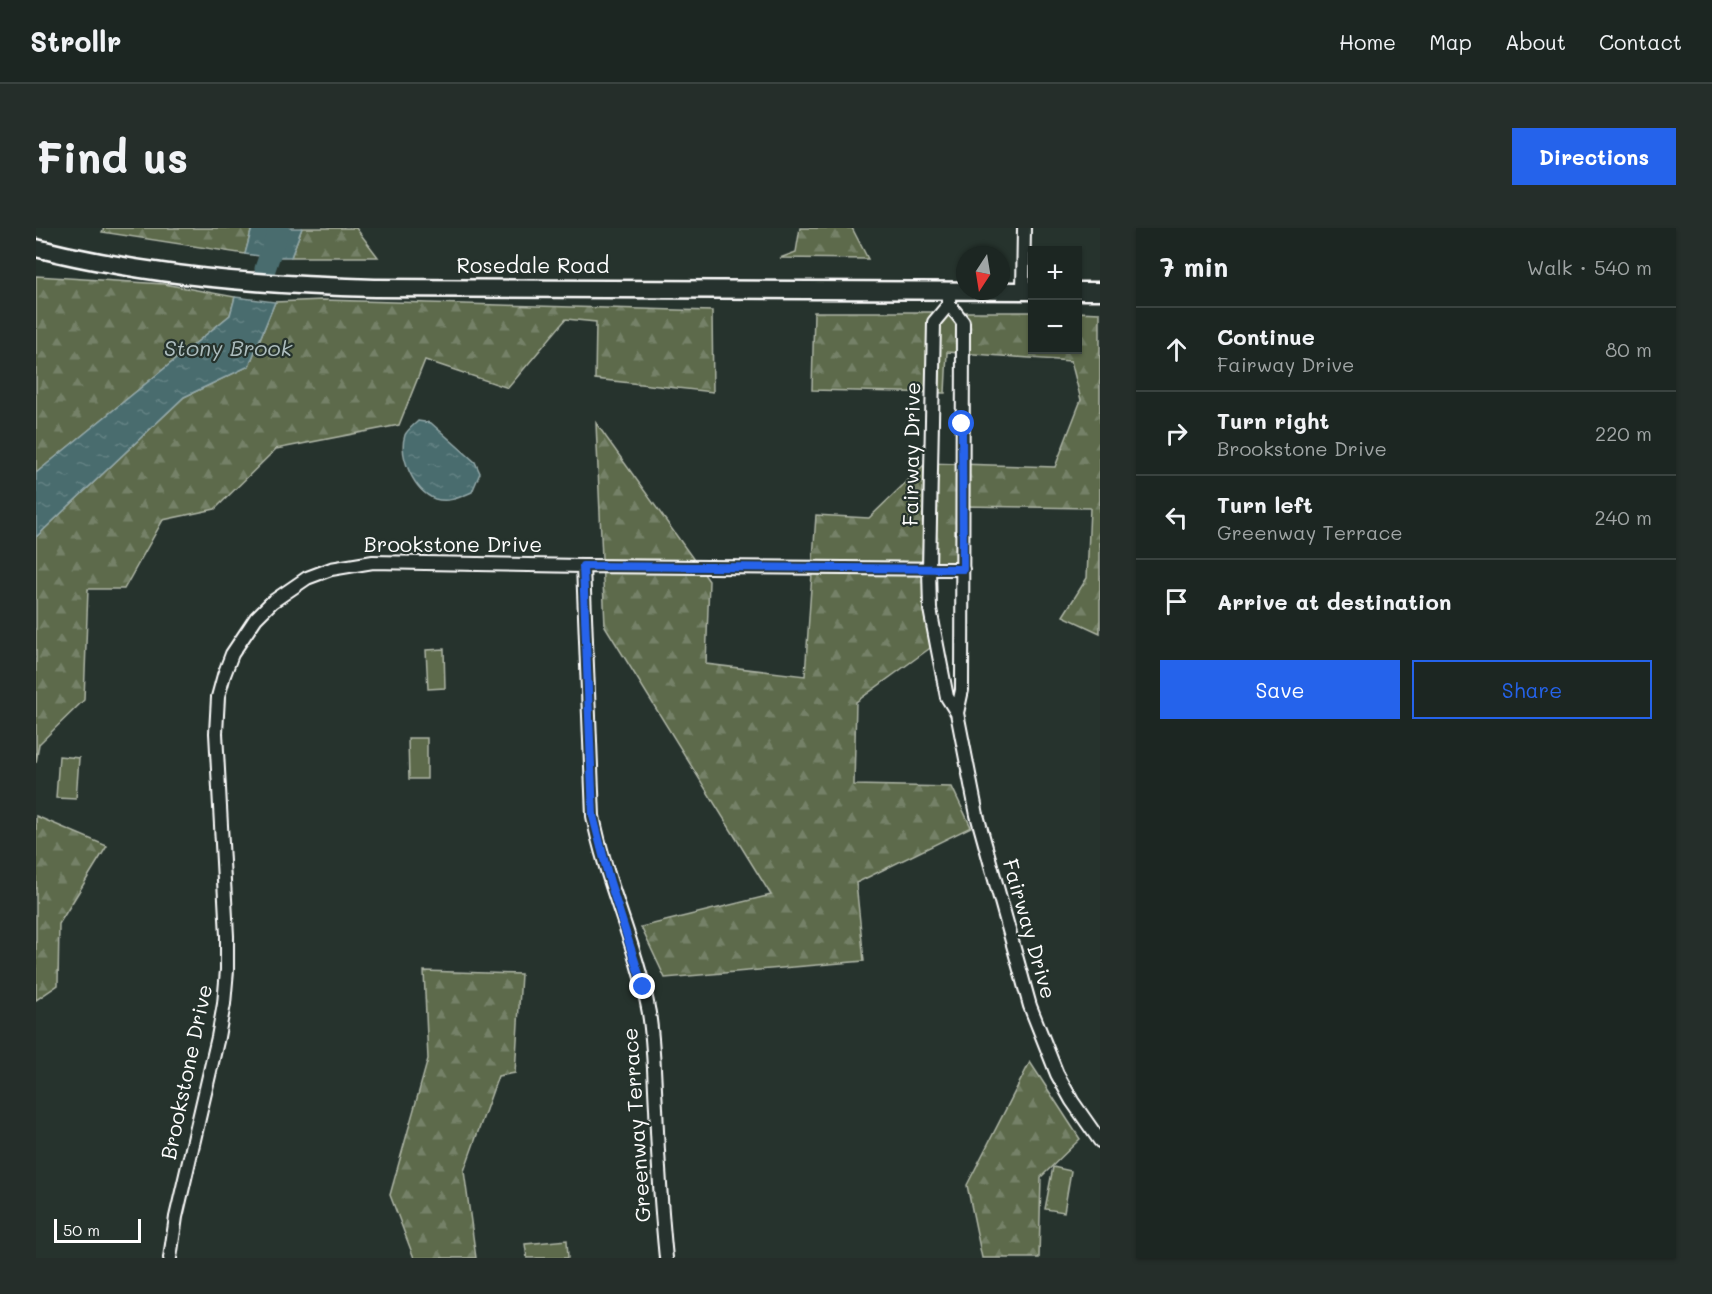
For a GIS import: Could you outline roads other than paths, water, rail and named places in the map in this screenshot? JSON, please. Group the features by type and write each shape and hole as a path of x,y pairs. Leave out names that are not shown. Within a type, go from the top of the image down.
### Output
{"street":[{"path":"1024,228 1028,291"},
{"name":"Rosedale Road","path":"36,248 135,268 223,280 290,285 949,297 1028,291"},
{"path":"1082,291 1100,291"},
{"name":"Fairway Drive","path":"957,713 962,690 963,322 949,297 934,322 929,569 930,609 934,633 947,697 957,713 977,815 1030,1006 1057,1074 1072,1101 1100,1141"},
{"name":"Brookstone Drive","path":"170,1258 176,1217 219,1037 227,970 216,717 224,675 242,636 256,618 287,590 307,578 331,569 373,562 963,569"},
{"name":"Greenway Terrace","path":"583,566 593,816 599,844 643,987 649,1014 653,1041 660,1204 666,1258"}],"water":[{"path":"252,228 302,228 291,257 267,257 245,254"},
{"name":"Stony Brook","path":"235,297 275,302 249,366 184,397 36,537 36,473 230,315"},
{"path":"418,421 431,423 475,462 480,473 472,492 454,499 440,500 427,495 420,489 406,462 403,443 406,433"}],"waterway":[{"name":"Stony Brook","path":"265,269 279,228"}]}
